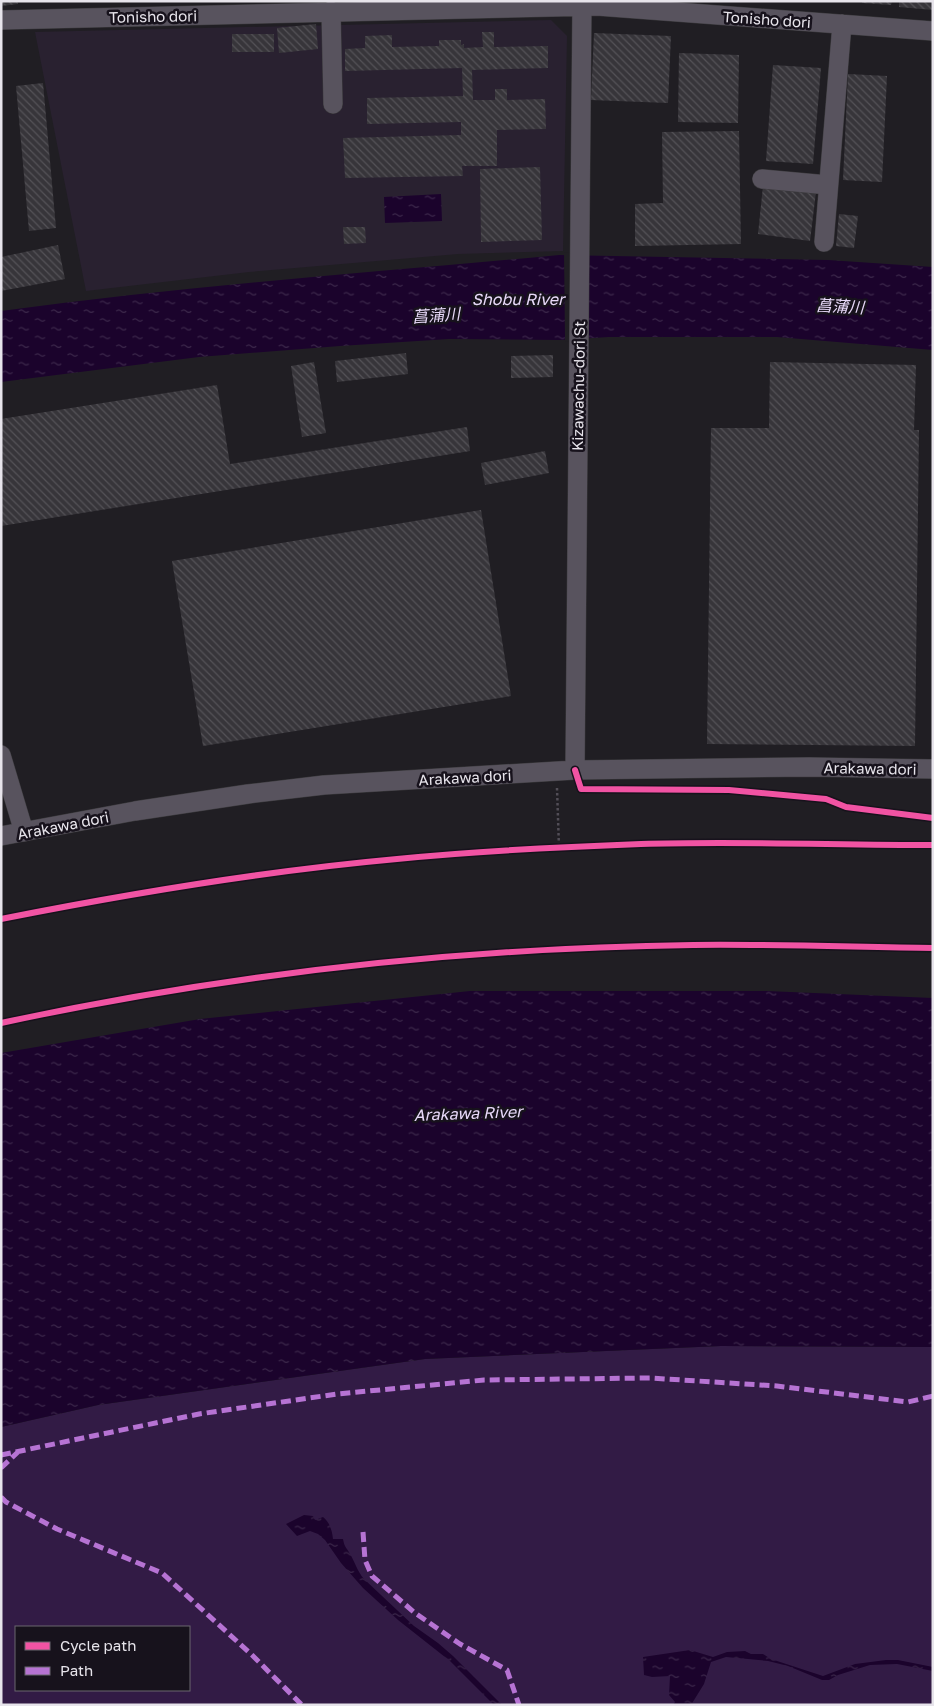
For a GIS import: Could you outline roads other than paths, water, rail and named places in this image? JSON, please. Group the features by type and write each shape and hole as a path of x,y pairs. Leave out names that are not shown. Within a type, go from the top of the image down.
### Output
{"street":[{"name":"Tonisho dori","path":"1,20 130,9 331,12 421,5 582,3 739,9 842,24 933,31"},
{"name":"Kizawachu-dori St","path":"566,771 578,346 582,3"},
{"path":"331,12 333,104"},
{"path":"824,242 842,24"},
{"path":"762,179 828,185"},
{"path":"1,754 24,832"},
{"name":"Arakawa dori","path":"1,836 135,811 239,795 324,785 566,771 809,767 933,769"}],"water":[{"path":"441,194 442,221 385,223 384,197"},
{"path":"559,255 828,260 933,267 933,350 777,337 609,337 560,340 449,339 199,357 1,382 1,311 140,294"},
{"name":"Arakawa River","path":"470,991 767,991 933,998 933,1347 721,1346 425,1359 98,1405 1,1427 1,1053 200,1019"},
{"path":"304,1515 313,1516 315,1520 323,1517 330,1527 333,1539 343,1539 364,1579 414,1626 453,1656 502,1705 494,1705 450,1661 398,1620 363,1588 341,1563 325,1540 318,1534 310,1531 297,1536 286,1524"},
{"path":"690,1650 713,1657 727,1652 745,1651 751,1654 763,1654 771,1659 823,1676 855,1664 886,1660 898,1660 933,1667 933,1671 897,1664 870,1665 838,1675 829,1680 822,1680 788,1666 768,1661 726,1657 711,1662 704,1684 691,1705 673,1705 675,1702 669,1695 670,1676 652,1677 644,1675 643,1657"}],"water label":[{"name":"Shobu River","path":"518,299"},
{"name":"菖蒲川","path":"840,306"},
{"name":"菖蒲川","path":"436,315"}]}
